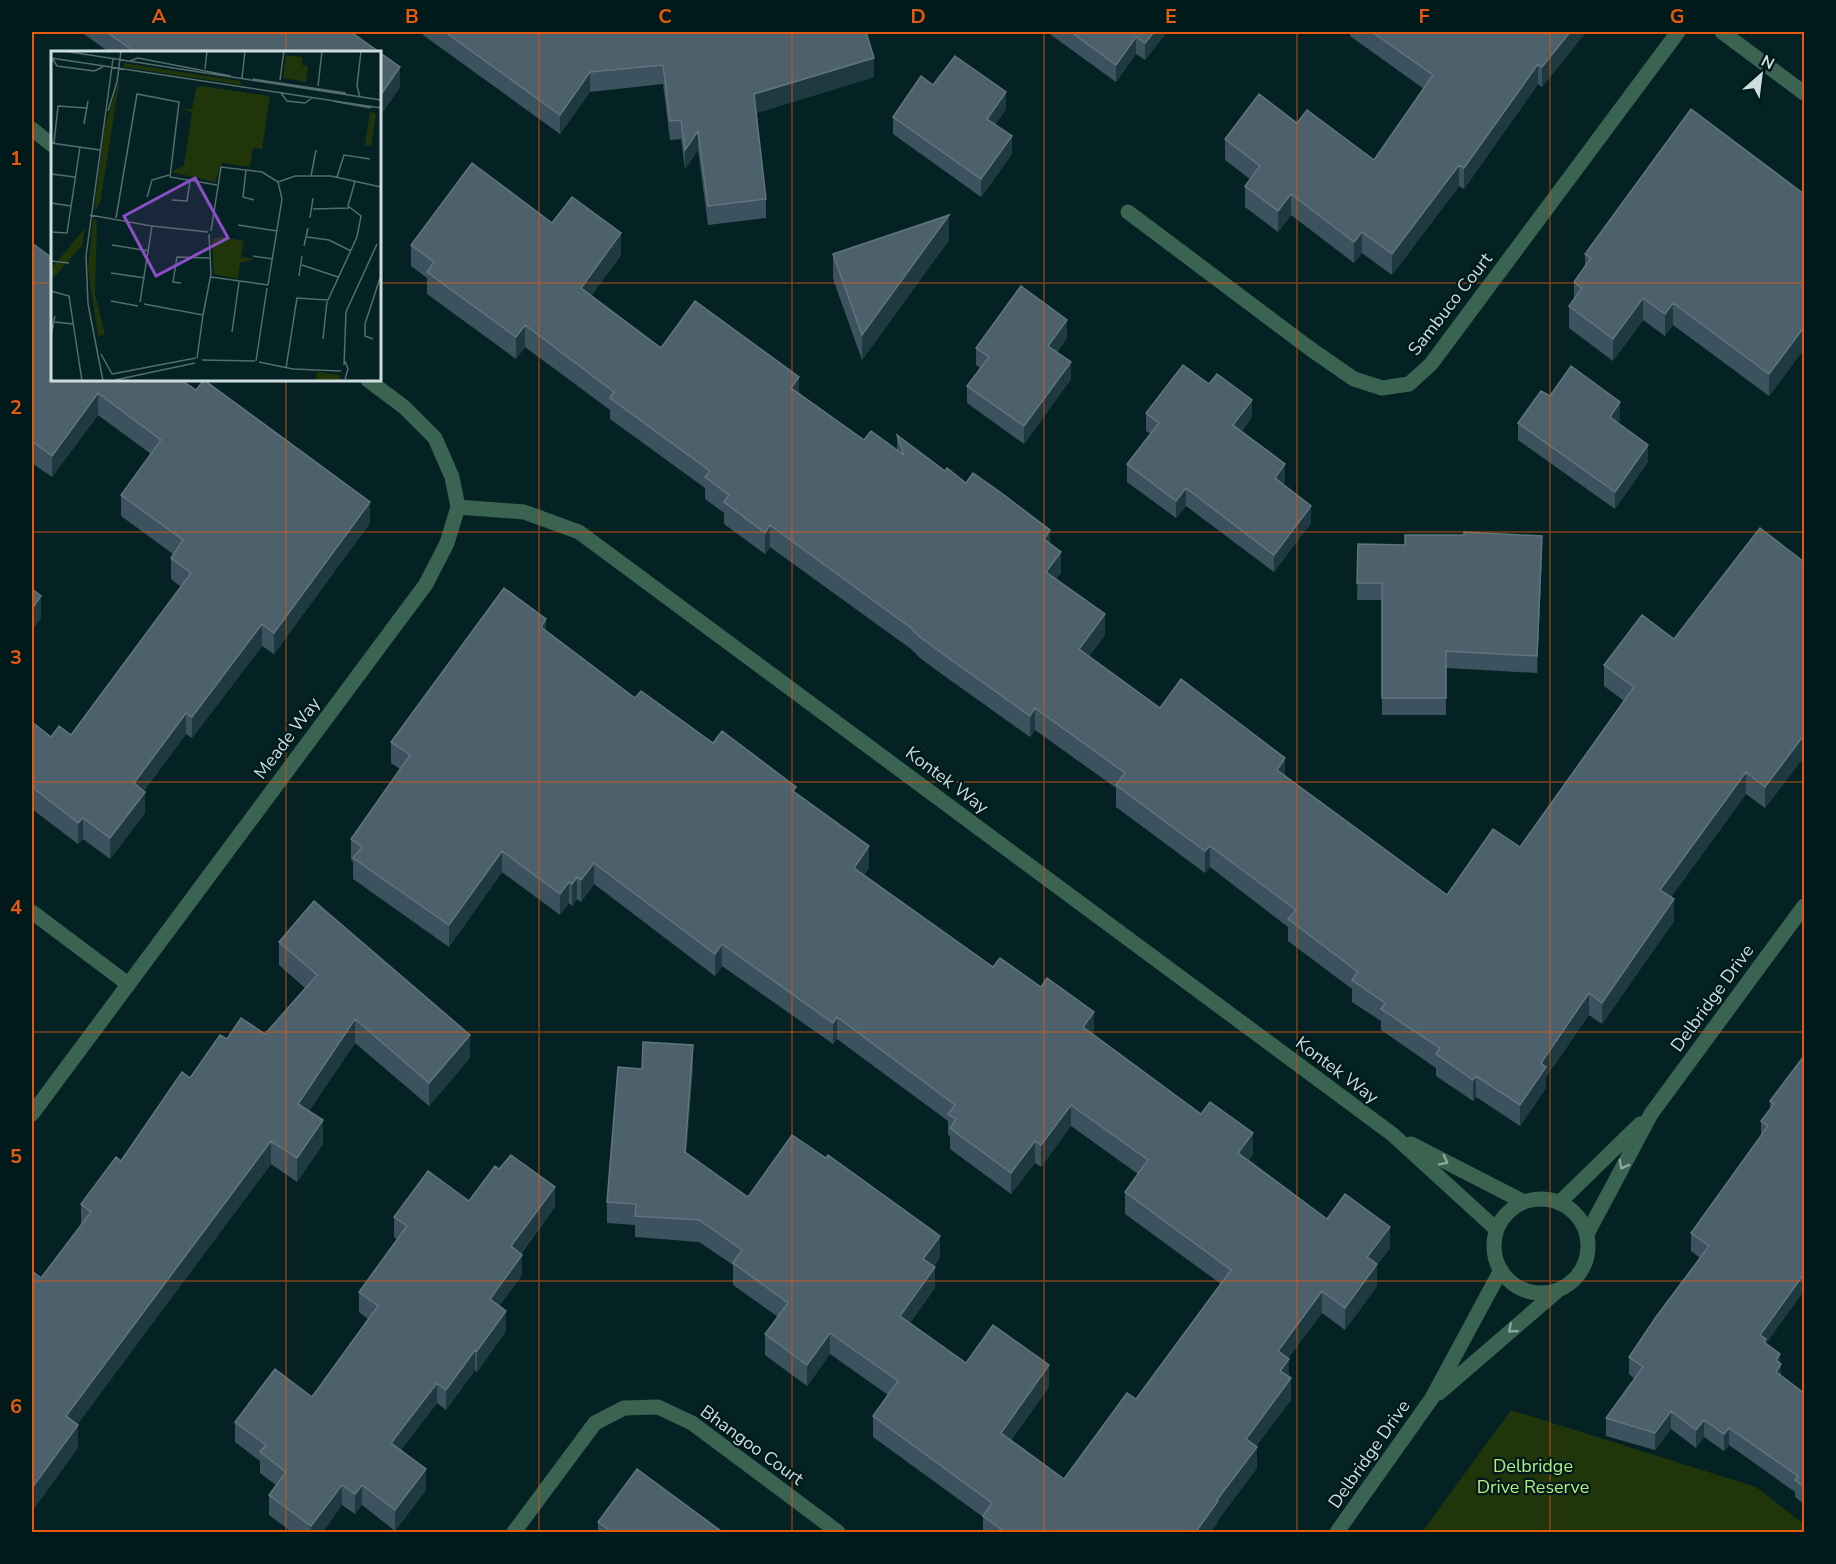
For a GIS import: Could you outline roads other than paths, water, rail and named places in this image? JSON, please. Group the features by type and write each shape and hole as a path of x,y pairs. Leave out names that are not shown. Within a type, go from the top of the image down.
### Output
{"street":[{"name":"Sambuco Court","path":"1128,212 1354,379 1382,388 1409,384 1431,364 1678,32"},
{"path":"1722,32 1804,93"},
{"path":"32,129 51,143"},
{"name":"Meade Way","path":"32,1114 426,584 447,543 458,507 452,477 435,438 404,407 369,381"},
{"name":"Kontek Way","path":"458,507 524,512 579,532 1392,1134 1496,1229"},
{"name":"Delbridge Drive","path":"1587,1234 1651,1114 1804,906"},
{"path":"32,912 128,984"},
{"name":"Delbridge Drive","path":"1559,1203 1651,1114"},
{"name":"Kontek Way","path":"1392,1134 1524,1202"},
{"path":"1548,1199 1559,1203 1572,1210 1581,1221 1587,1234 1588,1248 1579,1274 1557,1291 1540,1293 1524,1290 1511,1282 1495,1258 1496,1229 1512,1208 1524,1202 1548,1199"},
{"name":"Delbridge Drive","path":"1337,1533 1432,1398 1501,1270"},
{"name":"Delbridge Drive","path":"1432,1398 1557,1291"},
{"name":"Bhangoo Court","path":"514,1533 595,1423 624,1408 658,1407 692,1423 838,1533"}],"park label":[{"name":"Delbridge Drive Reserve","path":"1533,1476"}]}
